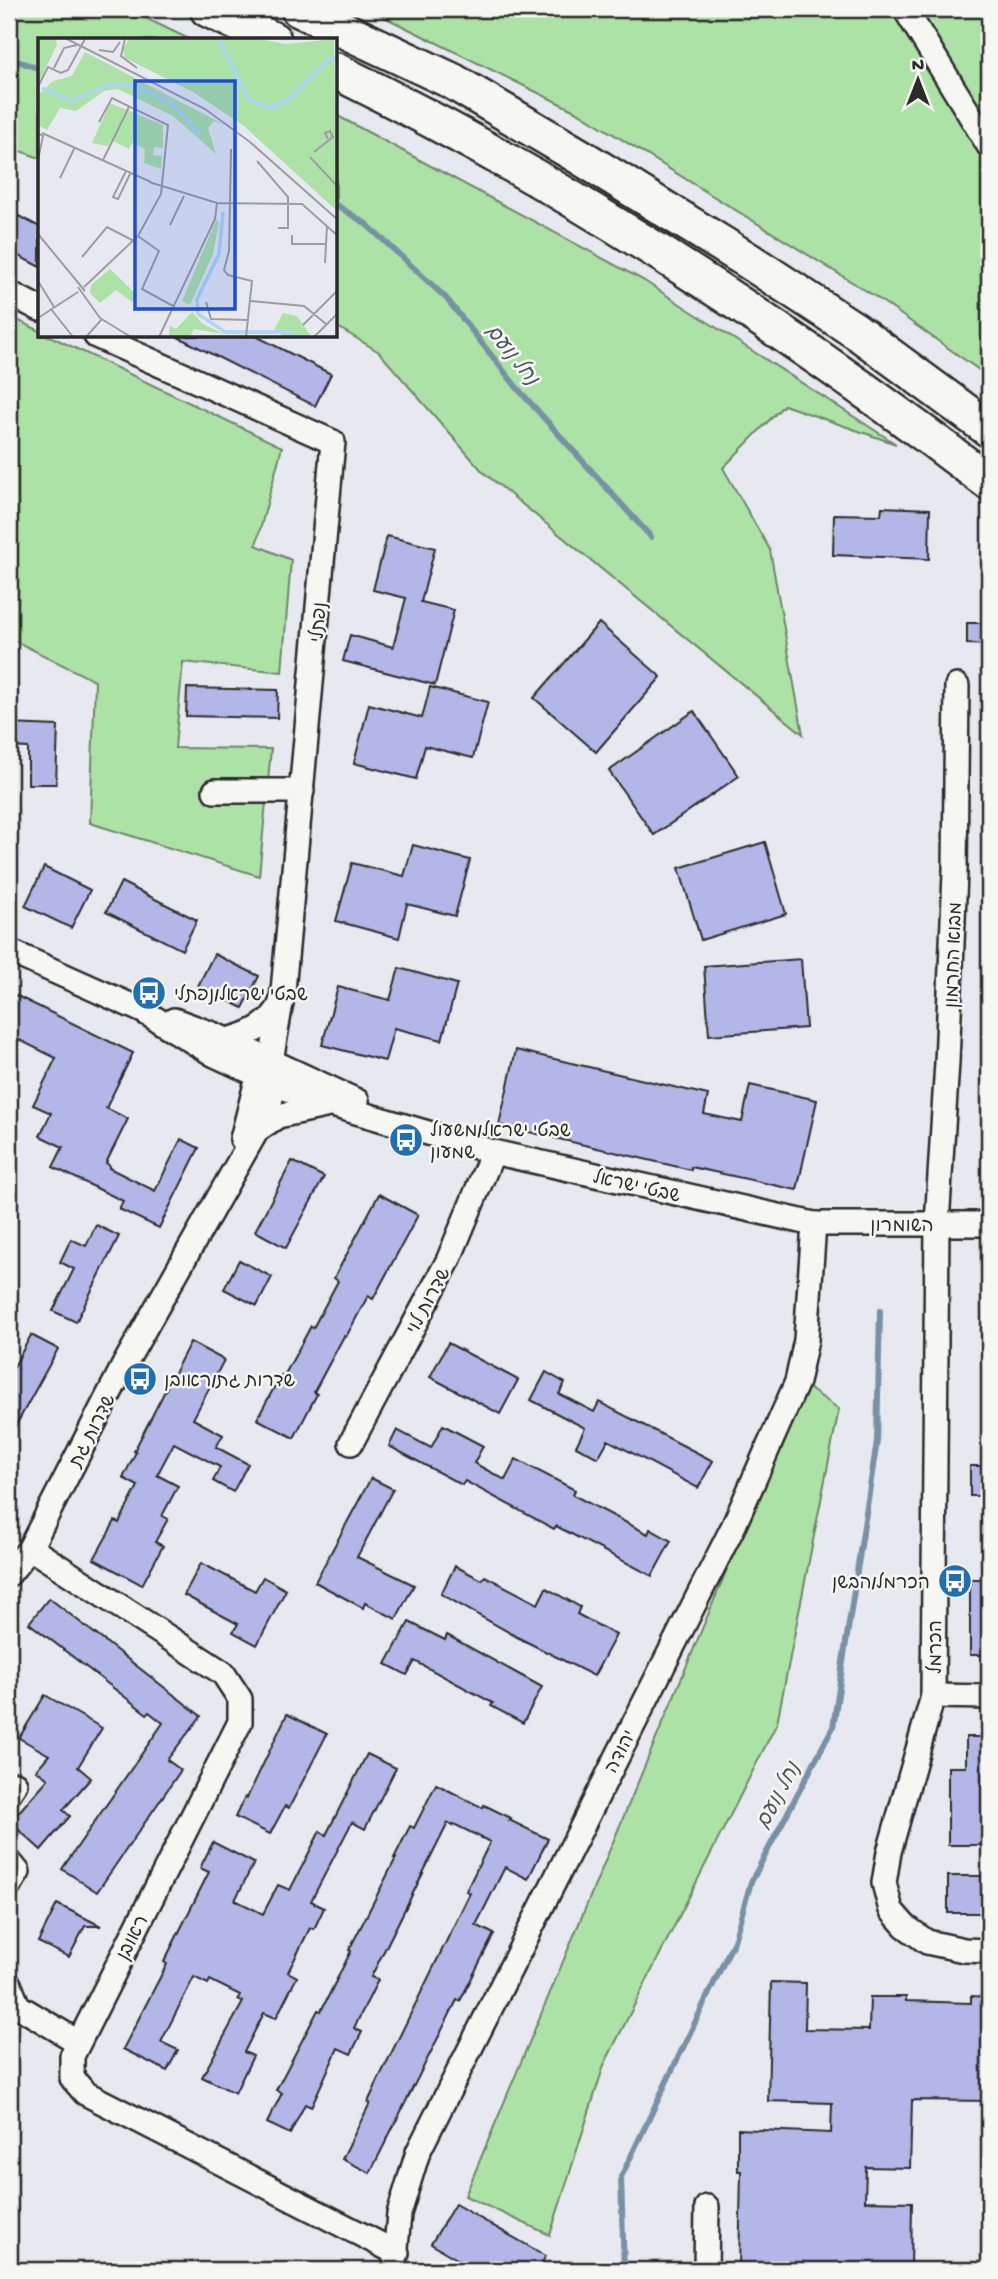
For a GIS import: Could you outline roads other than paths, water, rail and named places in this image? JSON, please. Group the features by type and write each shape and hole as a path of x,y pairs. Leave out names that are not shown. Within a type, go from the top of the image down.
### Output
{"highway":[{"path":"208,9 269,38"},
{"path":"299,9 452,82 590,163 856,331 989,429"},
{"path":"338,72 435,121 679,266 810,352 989,482"}],"street":[{"path":"905,9 989,146"},
{"path":"9,293 38,308"},
{"name":"נפתלי","path":"100,338 333,442 282,1002 268,1074"},
{"name":"מבוא החרמון","path":"937,1224 955,873 957,686"},
{"path":"215,791 302,791"},
{"name":"שבטי ישראל","path":"9,951 143,1011 226,1040 268,1074 329,1105 493,1152 814,1224"},
{"path":"226,1040 247,1034 266,1023 282,1002"},
{"name":"שבטי ישראל","path":"143,1011 184,1038 268,1074 420,1131"},
{"name":"שדרות גת","path":"9,1574 30,1548 124,1365 257,1130 267,1109 268,1074"},
{"name":"שדרות גת","path":"232,1174 268,1074"},
{"path":"257,1130 278,1116 304,1108 329,1105"},
{"name":"שדרות לוי","path":"351,1443 449,1261 493,1152"},
{"name":"השומרון","path":"814,1224 989,1224"},
{"name":"יהודה","path":"396,2262 400,2214 418,2152 734,1525 797,1382 806,1340 814,1224"},
{"name":"הכרמל","path":"937,1224 933,1696 889,1852 884,1883 891,1910 905,1926 927,1942 964,1950 989,1951"},
{"name":"ראובן","path":"30,1548 223,1673 240,1699 240,1722 78,2042 72,2056 72,2078 85,2093 396,2262"},
{"path":"933,1696 989,1697"},
{"path":"9,1861 18,1872 9,1886"},
{"path":"9,1984 18,2007 78,2042"},
{"path":"706,2270 707,2207"}],"waterway":[{"name":"נחל נועם","path":"9,58 38,68"},
{"name":"נחל נועם","path":"338,206 365,223 446,298 518,389 651,537"},
{"name":"נחל נועם","path":"624,2270 621,2177 734,1941 751,1882 833,1727 877,1441 880,1311"}],"place":[{"name":"שבטי ישראל/נפתלי","path":"149,993"},
{"name":"שבטי ישראל/משעול שמעון","path":"406,1140"},
{"name":"שדרות גת/ראובן","path":"140,1379"},
{"name":"הכרמל/הבשן","path":"955,1581"}]}
